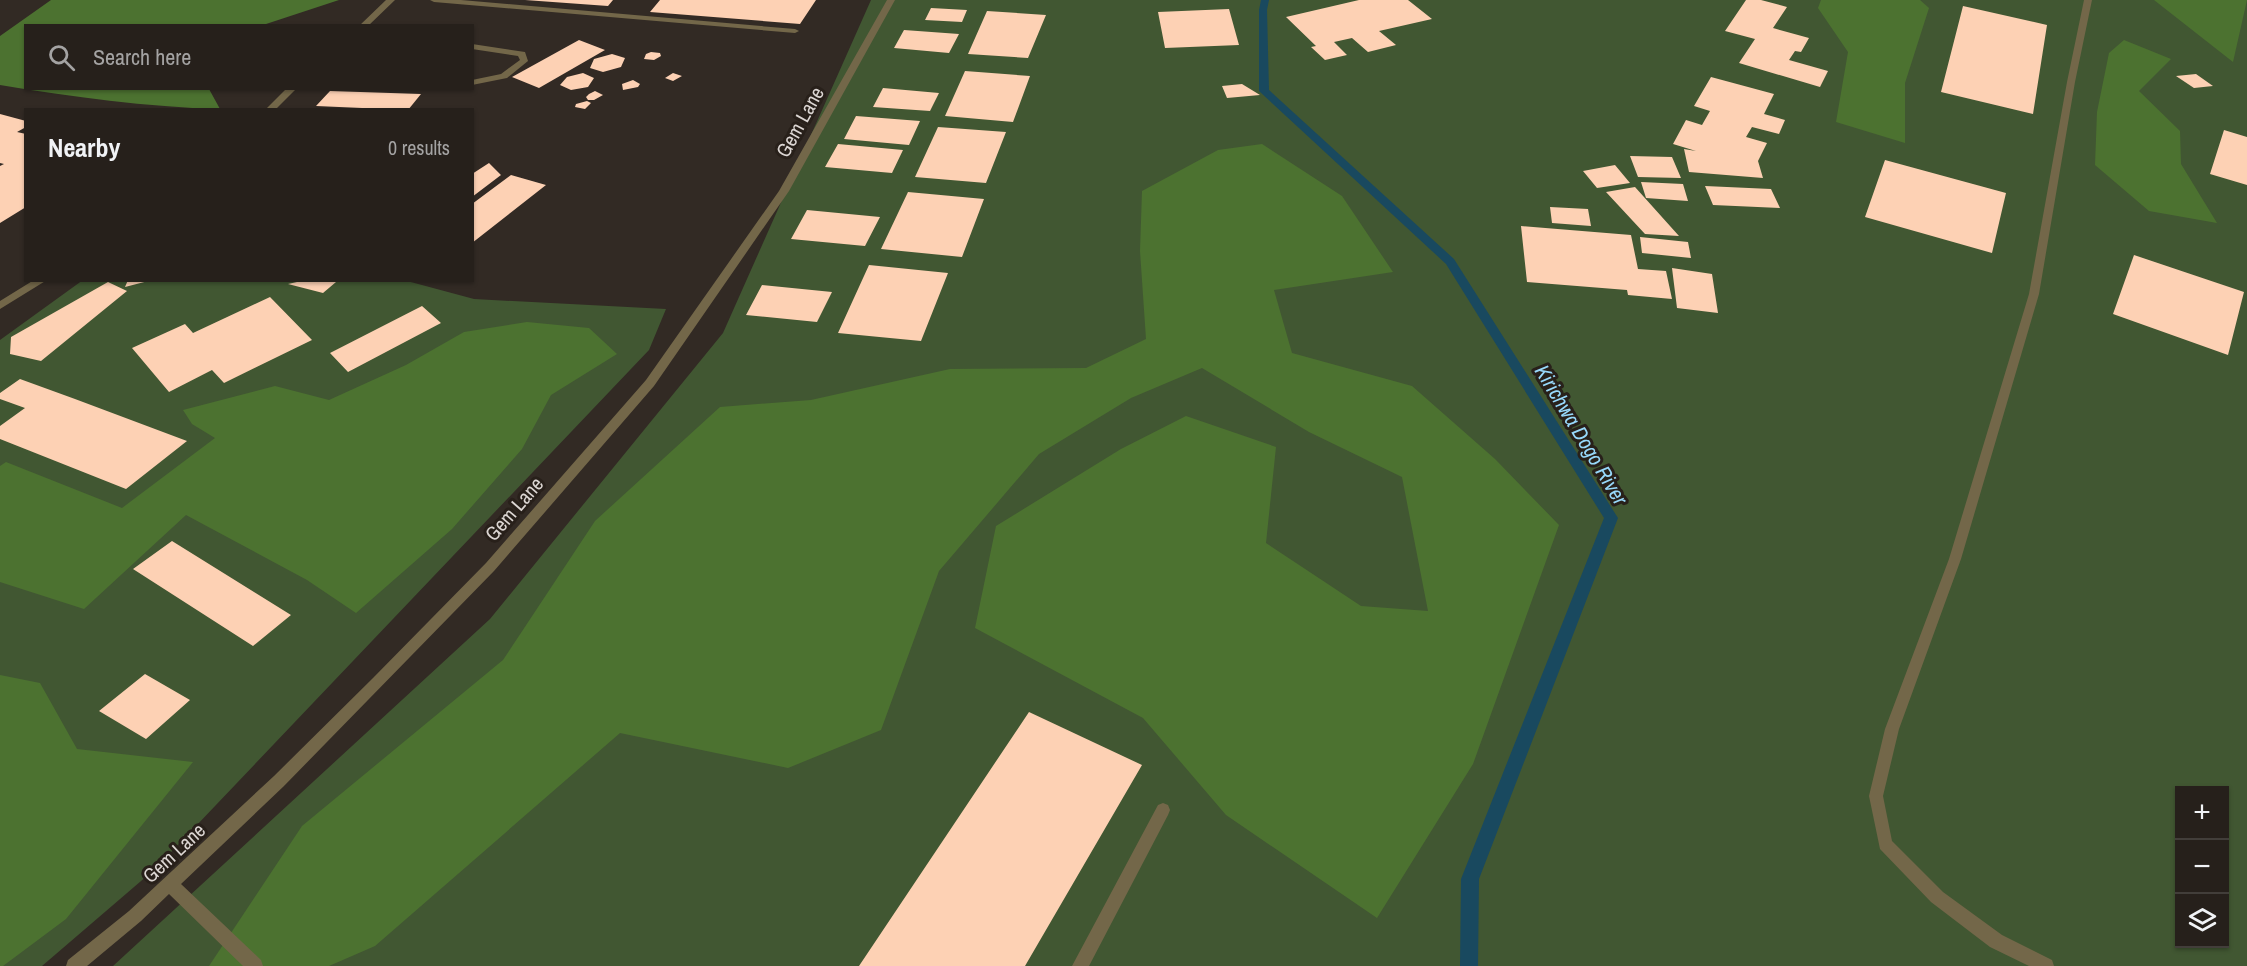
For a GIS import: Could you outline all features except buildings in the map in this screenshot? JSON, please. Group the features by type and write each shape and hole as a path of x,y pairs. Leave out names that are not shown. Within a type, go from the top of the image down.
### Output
{"street":[{"path":"365,24 391,0"},
{"path":"434,0 468,1 795,31"},
{"name":"Gem Lane","path":"74,966 135,916 279,781 482,575 650,382 784,191 891,0"},
{"path":"2046,966 1996,941 1937,897 1885,844 1876,796 1892,729 1955,559 2034,294 2071,82 2088,0"},
{"path":"474,46 522,54 524,61 504,76 474,83"},
{"path":"271,108 291,90"},
{"path":"0,306 39,282"},
{"path":"1080,966 1163,810"},
{"path":"170,884 255,966"}],"green space":[{"path":"51,0 339,0 266,24 24,24 24,89 0,85 0,36"},
{"path":"871,0 2247,0 2247,966 113,966 490,619 723,333"},
{"path":"1821,0 1920,0 1929,8 1905,83 1905,143 1836,122 1848,52 1818,8"},
{"path":"2154,0 2247,0 2233,62"},
{"path":"2124,40 2171,59 2139,91 2180,131 2181,164 2217,223 2149,211 2095,165 2097,112 2109,53"},
{"path":"31,90 210,90 219,108 165,106"},
{"path":"1262,144 1342,196 1393,272 1274,290 1292,353 1412,386 1495,459 1559,525 1473,764 1377,918 1226,815 1143,718 975,628 996,526 1121,449 1186,416 1276,447 1266,543 1361,606 1428,611 1402,477 1309,432 1202,368 1131,398 1039,454 939,571 881,730 788,768 620,733 375,946 329,966 209,966 302,826 503,660 595,521 720,407 811,400 950,369 1086,368 1146,339 1140,251 1142,191 1218,150"},
{"path":"80,282 411,282 474,299 666,309 649,350 155,869 42,966 0,966 0,340"},
{"path":"527,322 589,328 617,354 551,395 522,449 452,529 356,613 307,580 186,515 84,609 0,582 0,466 6,462 122,508 215,438 192,424 183,410 275,386 329,400 406,365 464,332"},
{"path":"0,675 40,683 77,749 193,762 66,919 3,966 0,966"}],"waterway":[{"name":"Kirichwa Dogo River","path":"1265,0 1263,10 1264,91 1450,262 1611,518 1470,879 1469,966"}]}
